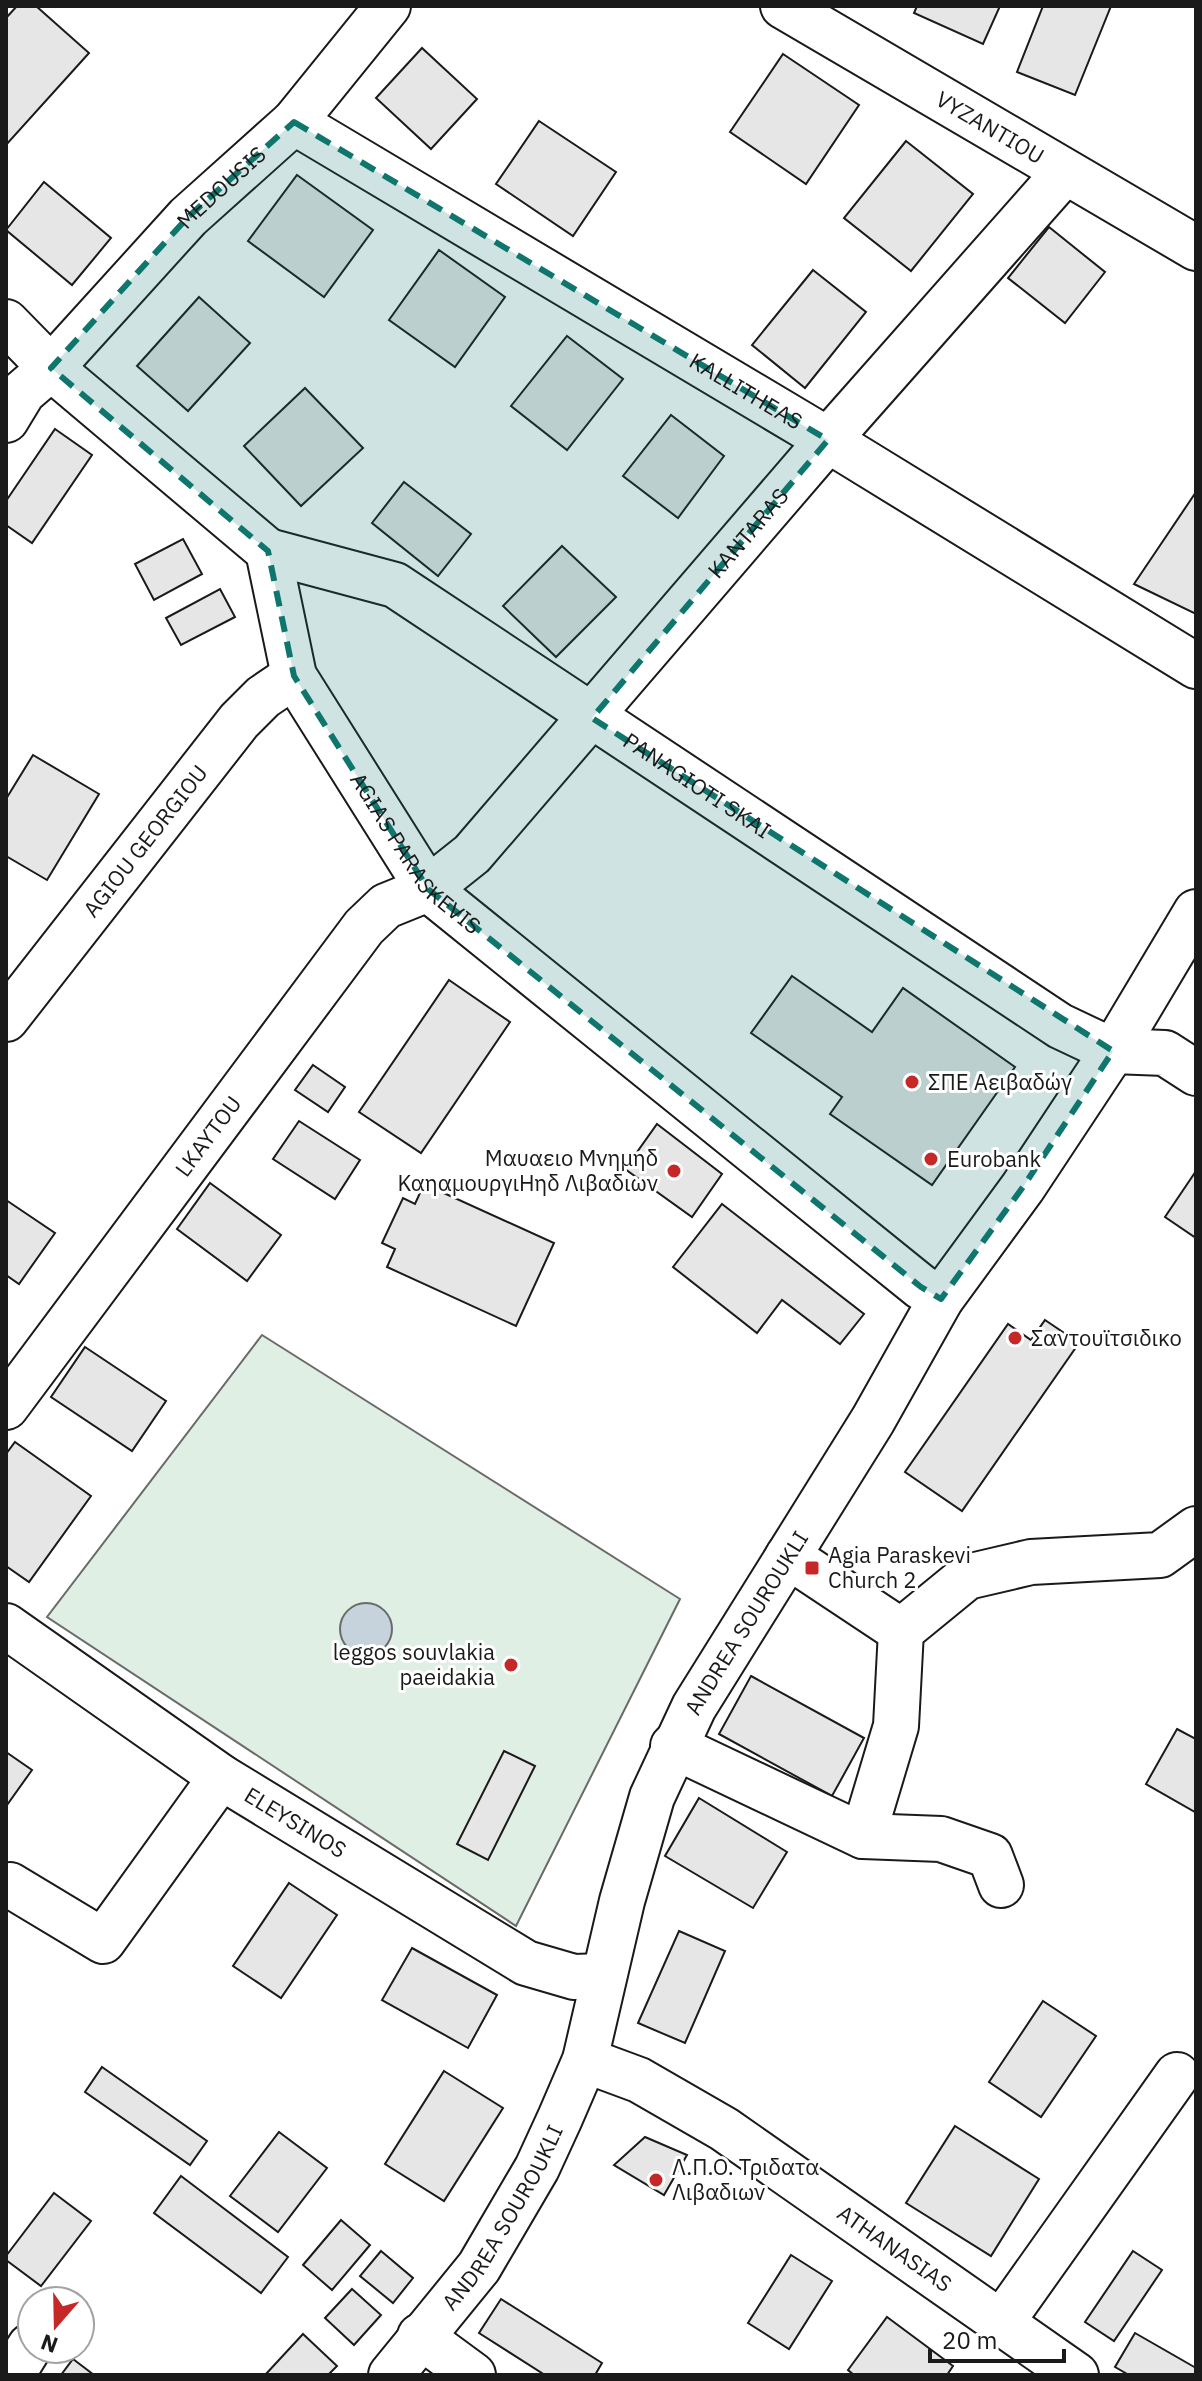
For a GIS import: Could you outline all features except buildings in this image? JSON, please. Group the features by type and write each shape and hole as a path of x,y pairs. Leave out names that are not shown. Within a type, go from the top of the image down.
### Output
{"street":[{"name":"MEDOUSIS","path":"6,420 23,392 51,368 188,217 294,122 388,6"},
{"name":"VYZANTIOU","path":"783,6 1196,248"},
{"name":"KALLITHEAS","path":"294,122 828,440 1196,666"},
{"name":"KANTARAS","path":"428,889 472,854 828,440 1065,172"},
{"path":"6,322 51,368 268,551"},
{"name":"AGIAS PARASKEVIS","path":"268,551 294,676 428,889 896,1267 941,1299"},
{"name":"PANAGIOTI SKAI","path":"268,551 395,585 1060,1026 1113,1051"},
{"name":"AGIOU GEORGIOU","path":"6,1019 239,721 263,697 294,676"},
{"name":"LKAYTOU","path":"6,1407 364,927 386,906 428,889"},
{"name":"ANDREA SOUROUKLI","path":"391,2375 479,2267 537,2168 585,2060 636,1851 673,1746 873,1420 941,1299 1023,1187 1113,1051 1196,912"},
{"path":"1113,1051 1165,1053 1196,1073"},
{"path":"863,1836 896,1726 901,1631 967,1577 1031,1562 1160,1555 1196,1529"},
{"path":"788,1556 901,1631"},
{"name":"ELEYSINOS","path":"6,1626 221,1777 526,1963 574,1977 604,1976"},
{"path":"673,1746 863,1836 941,1839 990,1856 1001,1885"},
{"path":"10,1885 103,1941 221,1777"},
{"name":"ATHANASIAS","path":"585,2060 639,2080 724,2129 1076,2375"},
{"path":"1001,2323 1177,2075"},
{"path":"420,2336 473,2375"}],"highlighted area":[{"path":"294,122 828,440 592,718 1113,1051 1023,1187 941,1299 921,1287 428,889 294,676 268,551 51,368 188,217"}],"green space":[{"path":"262,1335 680,1599 516,1926 47,1617"}],"shaded area":[{"path":"366,1603 384,1611 392,1629 384,1647 366,1655 348,1647 340,1629 348,1611"}],"place":[{"name":"ΣΠΕ Αειβαδώγ","path":"912,1082"},
{"name":"Eurobank","path":"931,1159"},
{"name":"Μαυαειο Μνημηδ ΚαηαμουργιΗηδ Λιβαδιων","path":"674,1171"},
{"name":"Σαντουϊτσιδικο","path":"1015,1338"},
{"name":"Agia Paraskevi Church 2","path":"812,1568"},
{"name":"leggos souvlakia paeidakia","path":"511,1665"},
{"name":"Λ.Π.Ο. Τριδατα Λιβαδιων","path":"656,2180"}]}
